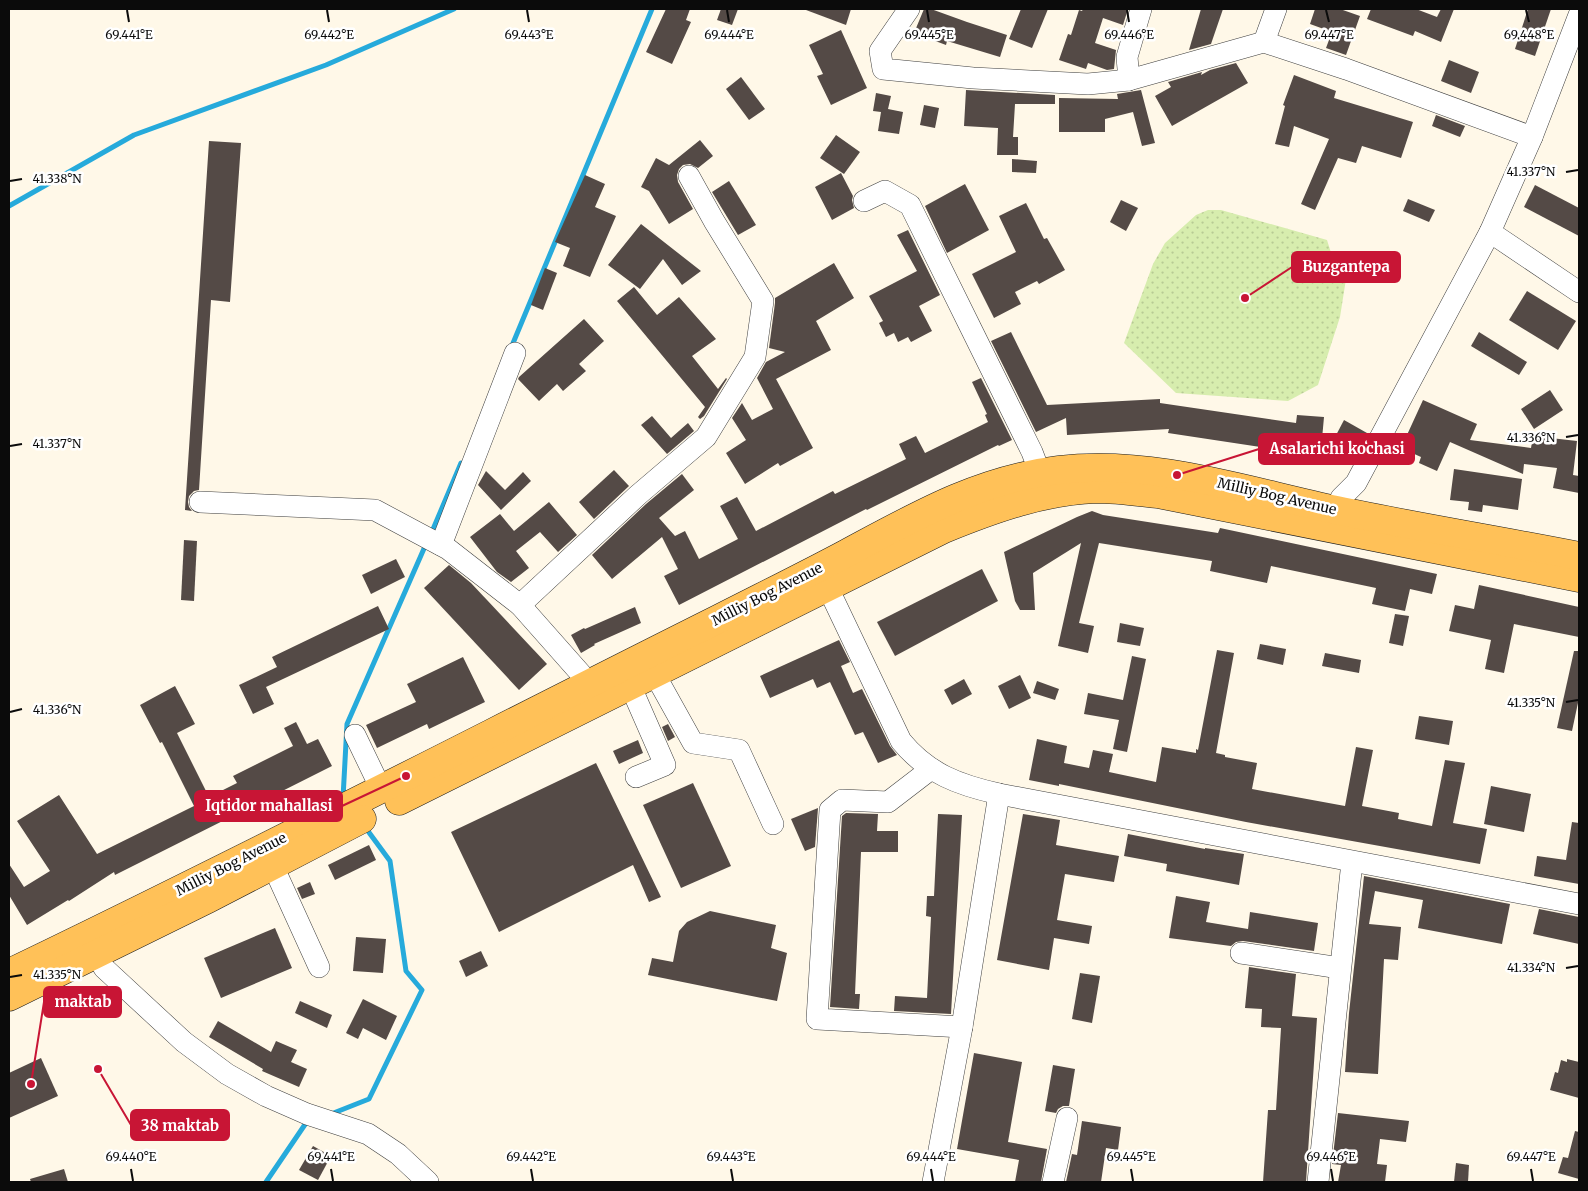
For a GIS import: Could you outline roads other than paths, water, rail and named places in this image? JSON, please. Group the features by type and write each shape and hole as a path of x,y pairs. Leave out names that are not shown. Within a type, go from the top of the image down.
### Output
{"main road":[{"name":"Milliy Bog Avenue","path":"204,890 273,866 374,799 589,684 815,570 935,506 986,486 1012,478 1060,470 1103,468 1158,472 1206,480 1336,520"},
{"name":"Milliy Bog Avenue","path":"374,799 642,679 944,529 982,513 1045,495 1075,491 1117,490 1158,494 1336,520 1579,569"},
{"name":"Milliy Bog Avenue","path":"9,973 90,945 204,890 342,819"},
{"name":"Milliy Bog Avenue","path":"9,998 90,945"}],"street":[{"path":"909,9 880,52 882,69 973,78 1088,84 1129,80 1264,42 1346,69 1532,137"},
{"path":"1129,80 1127,57 1141,9"},
{"path":"1264,42 1276,9"},
{"path":"1336,520 1341,498 1356,483 1490,232 1532,137 1579,15"},
{"path":"520,605 638,495 706,437 755,357 763,301 690,176"},
{"path":"864,202 885,191 910,205 1032,452 1040,473"},
{"path":"1490,232 1579,292"},
{"path":"433,541 515,353"},
{"path":"200,502 375,510 448,549 520,605 589,684"},
{"path":"827,586 901,741 909,751 930,769 964,786 1352,862 1579,904"},
{"path":"636,778 665,765 642,679"},
{"path":"642,679 693,743 739,750 773,824"},
{"path":"355,735 374,799"},
{"path":"930,769 888,802 842,800 830,810 817,1019 962,1027"},
{"path":"932,1182 962,1027 999,794"},
{"path":"1318,1182 1352,862"},
{"path":"273,866 319,967"},
{"path":"90,945 104,968 184,1042 228,1074 266,1096 307,1114 368,1134 398,1154 428,1182"},
{"path":"1241,954 1340,968"},
{"path":"1053,1182 1067,1118"}],"waterway":[{"path":"9,206 134,135 326,65 454,9"},
{"path":"511,348 652,9"},
{"path":"431,534 461,463"},
{"path":"343,798 347,724 426,544"},
{"path":"331,1114 369,1099 422,990 406,971 390,861 365,827"},
{"path":"266,1182 306,1123 311,1121"}],"place":[{"name":"Buzgantepa","path":"1245,298"},
{"name":"Asalarichi koʻchasi","path":"1177,475"},
{"name":"Iqtidor mahallasi","path":"406,776"},
{"name":"38 maktab","path":"98,1069"},
{"name":"maktab","path":"31,1084"}]}
